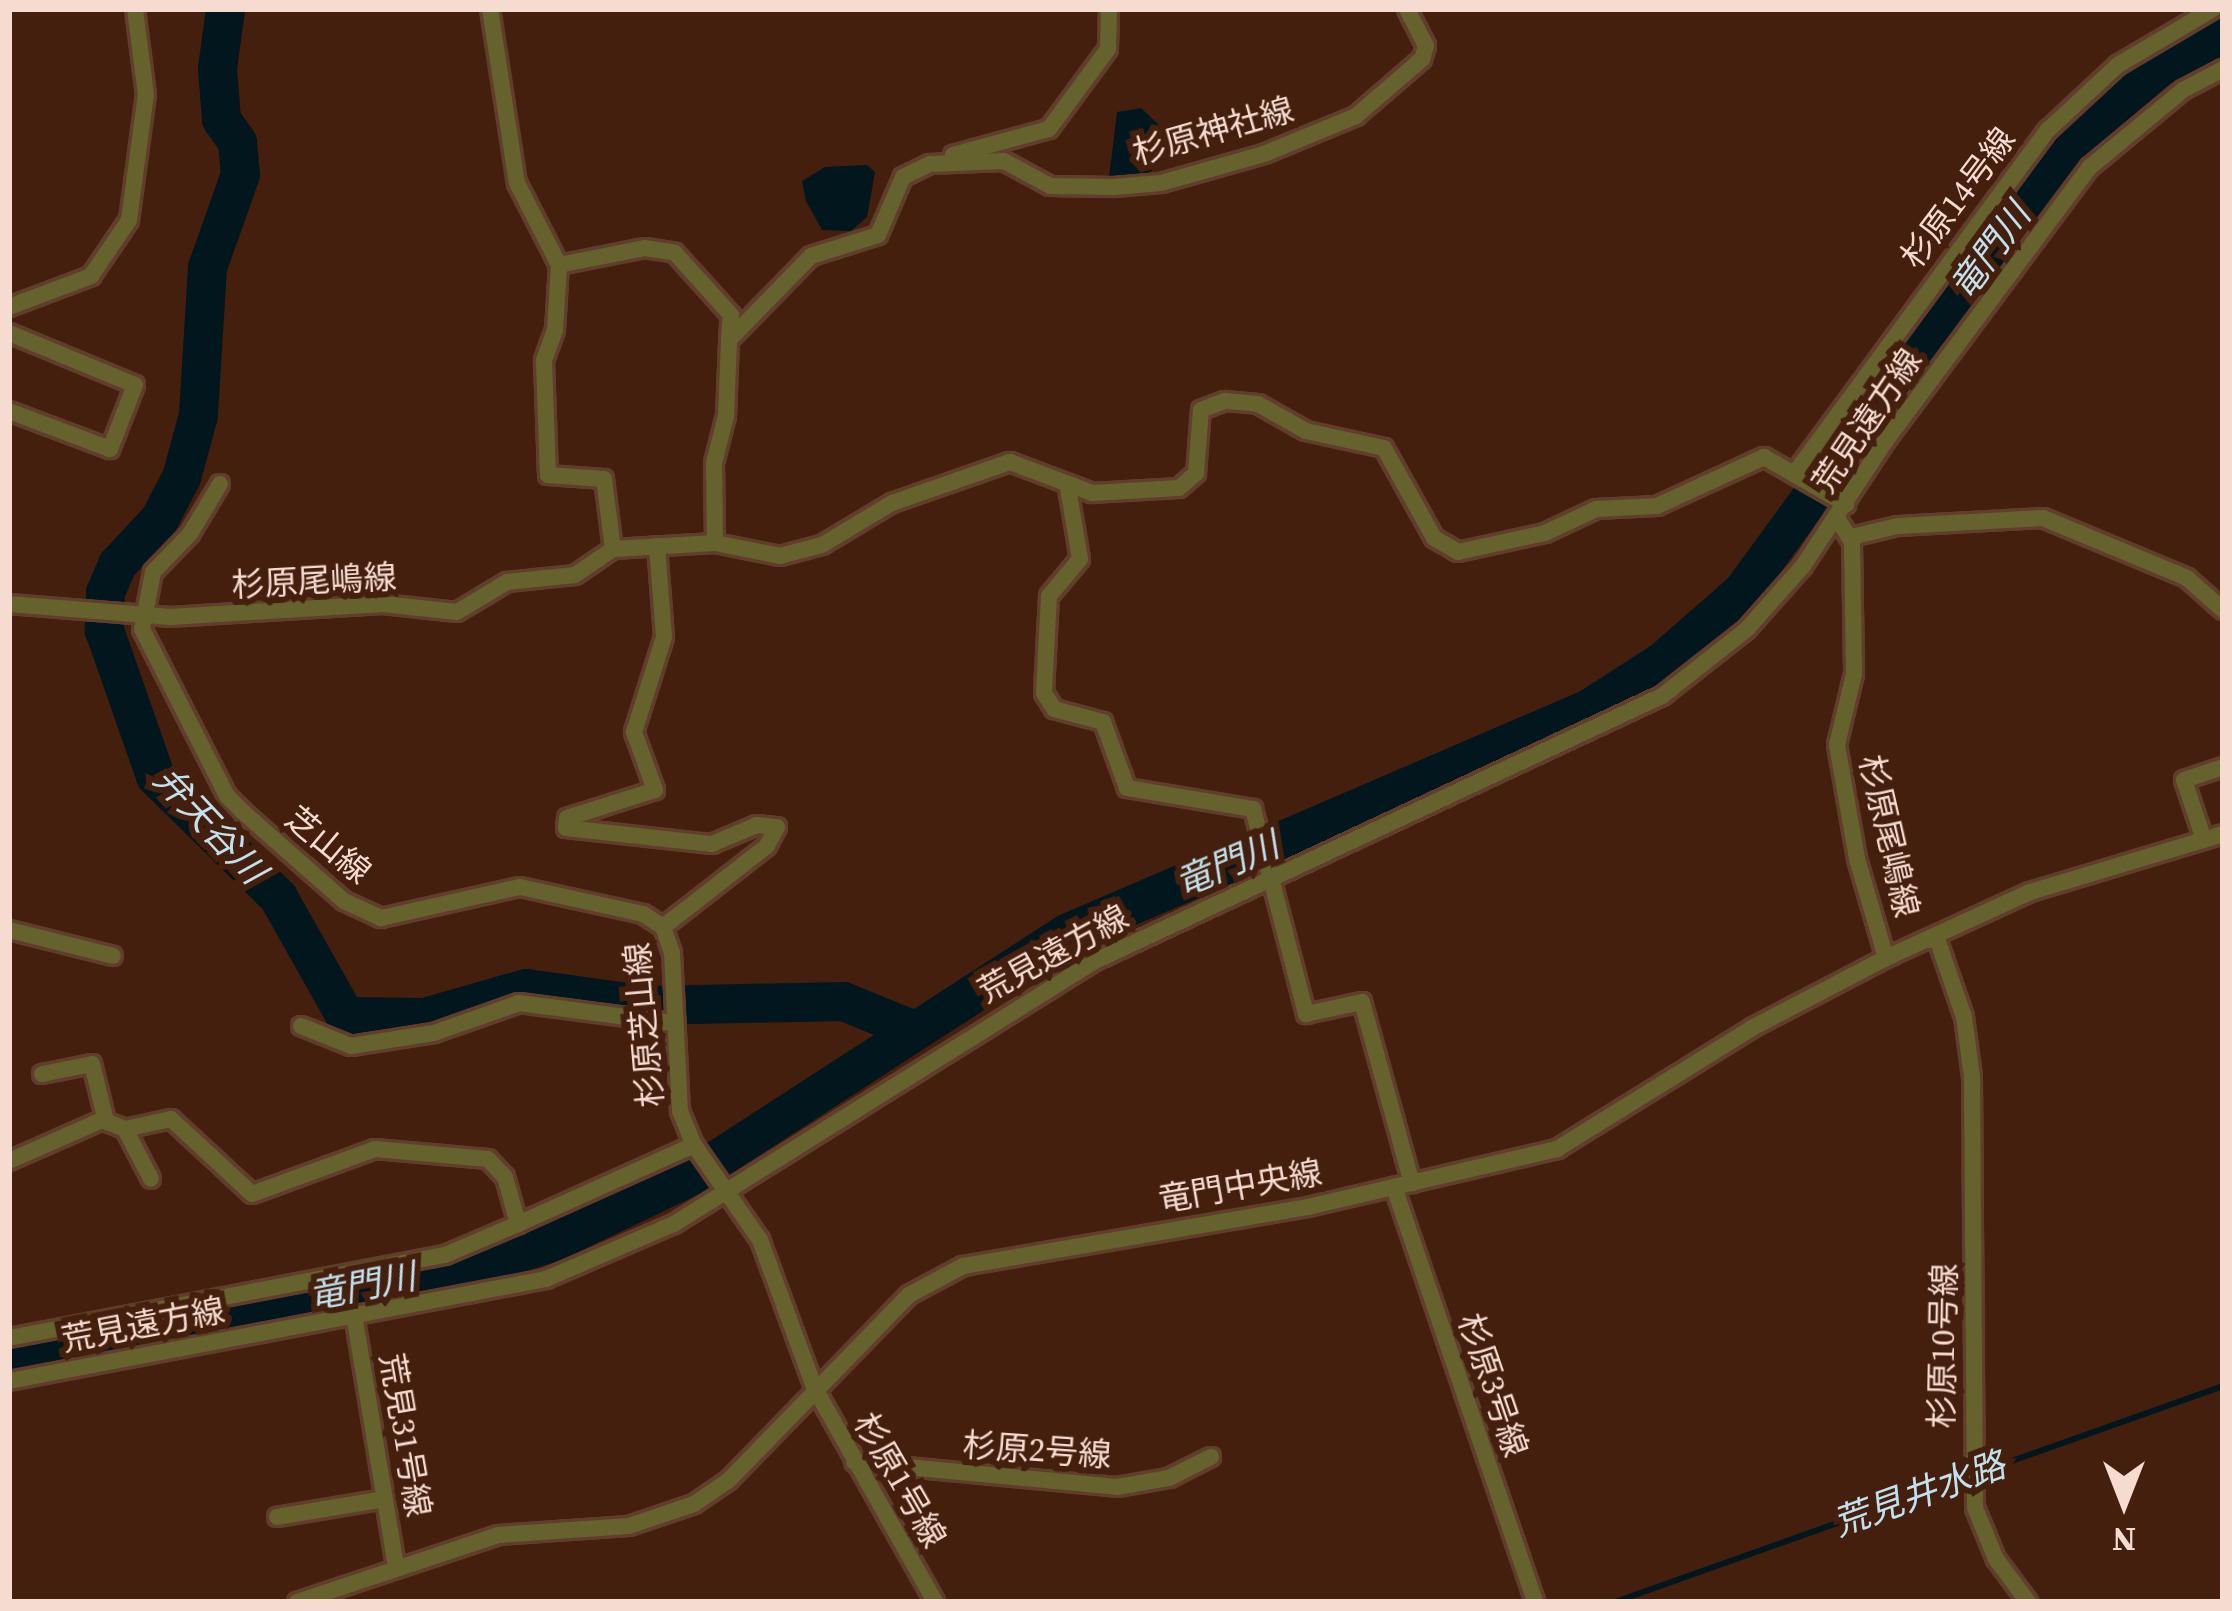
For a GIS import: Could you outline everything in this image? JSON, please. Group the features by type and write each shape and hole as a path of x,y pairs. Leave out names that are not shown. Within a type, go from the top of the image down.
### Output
{"street":[{"path":"9,307 91,276 129,220 146,95 135,9"},
{"path":"490,9 517,184 559,265 544,361 548,475 604,479 613,549"},
{"path":"729,340 811,256 878,235 891,192 930,164 1049,129 1112,41 1109,9"},
{"name":"杉原神社線","path":"930,164 1004,161 1050,186 1091,188 1161,184 1264,154 1356,116 1422,59 1426,46 1407,9"},
{"name":"杉原14号線","path":"1798,471 2048,130 2118,65 2213,9"},
{"name":"荒見遠方線","path":"9,1382 546,1279 674,1224 722,1185 1093,962 1662,696 1747,629 1841,507 2065,195 2131,129 2223,69"},
{"path":"559,265 645,248 675,253 731,315 727,416 714,463 715,543"},
{"path":"9,333 135,385 110,449 9,411"},
{"name":"杉原尾嶋線","path":"9,604 132,614 305,614 383,604 457,612 507,582 575,575 613,549 715,543 780,556 801,551 892,503 1010,462 1068,488 1154,490 1190,482 1201,410 1225,401 1258,404 1306,431 1384,448 1434,538 1458,552 1546,532 1596,508 1657,506 1764,457 1798,471"},
{"path":"1798,471 1841,507 1851,538 1898,526 2043,518 2187,578 2223,610"},
{"path":"132,614 153,572 190,534 220,484"},
{"path":"1068,488 1080,559 1049,596 1044,693 1054,710 1103,722 1127,788 1241,804 1258,820 1275,873"},
{"name":"杉原尾嶋線","path":"1851,538 1854,674 1837,745 1857,859 1886,958"},
{"name":"杉原芝山線","path":"657,546 664,637 634,732 655,790 567,818 566,828 712,844 767,823 779,835 664,927 680,1111 695,1147 760,1240 814,1387"},
{"name":"芝山線","path":"132,614 227,796 362,912 403,919 463,895 520,887 628,910 664,927"},
{"path":"2204,840 2183,780 2223,766"},
{"path":"1936,936 2030,892 2223,834"},
{"name":"杉原3号線","path":"1275,873 1306,1014 1362,1002 1403,1185 1535,1602"},
{"path":"9,930 113,956"},
{"name":"竜門中央線","path":"297,1602 498,1535 629,1526 672,1514 729,1480 814,1387 909,1295 978,1261 1403,1185 1586,1136 1752,1028 1936,936"},
{"name":"杉原10号線","path":"1936,936 1964,1017 1972,1077 1972,1472 1996,1559 2028,1602"},
{"path":"301,1026 350,1046 434,1034 519,1003 673,1020"},
{"path":"42,1074 92,1064 106,1121"},
{"path":"9,1161 106,1121 125,1129 171,1119 252,1193 375,1149 488,1160 506,1177 518,1224"},
{"path":"125,1129 152,1179"},
{"path":"9,1338 445,1255 695,1147"},
{"name":"荒見31号線","path":"354,1315 396,1566"},
{"name":"杉原1号線","path":"814,1387 935,1602"},
{"name":"杉原2号線","path":"854,1462 1117,1487 1169,1478 1211,1457"},
{"path":"277,1517 385,1499"}],"water":[{"path":"1141,108 1161,127 1154,169 1141,179 1109,178 1117,112"},
{"path":"867,165 875,172 867,217 851,231 822,230 806,201 802,181 825,167"}],"waterway":[{"name":"弁天谷川","path":"225,9 217,68 221,119 237,142 240,174 207,267 198,415 181,477 159,519 117,564 105,592 104,630 155,776 278,897 345,1016 424,1017 526,988 649,1005 843,1001 914,1030"},
{"name":"竜門川","path":"9,1354 488,1262 555,1241 692,1175 1066,933 1589,708 1662,661 1742,591 2034,190 2103,114 2160,66 2223,33"},
{"name":"荒見井水路","path":"1615,1602 2223,1386"}]}
